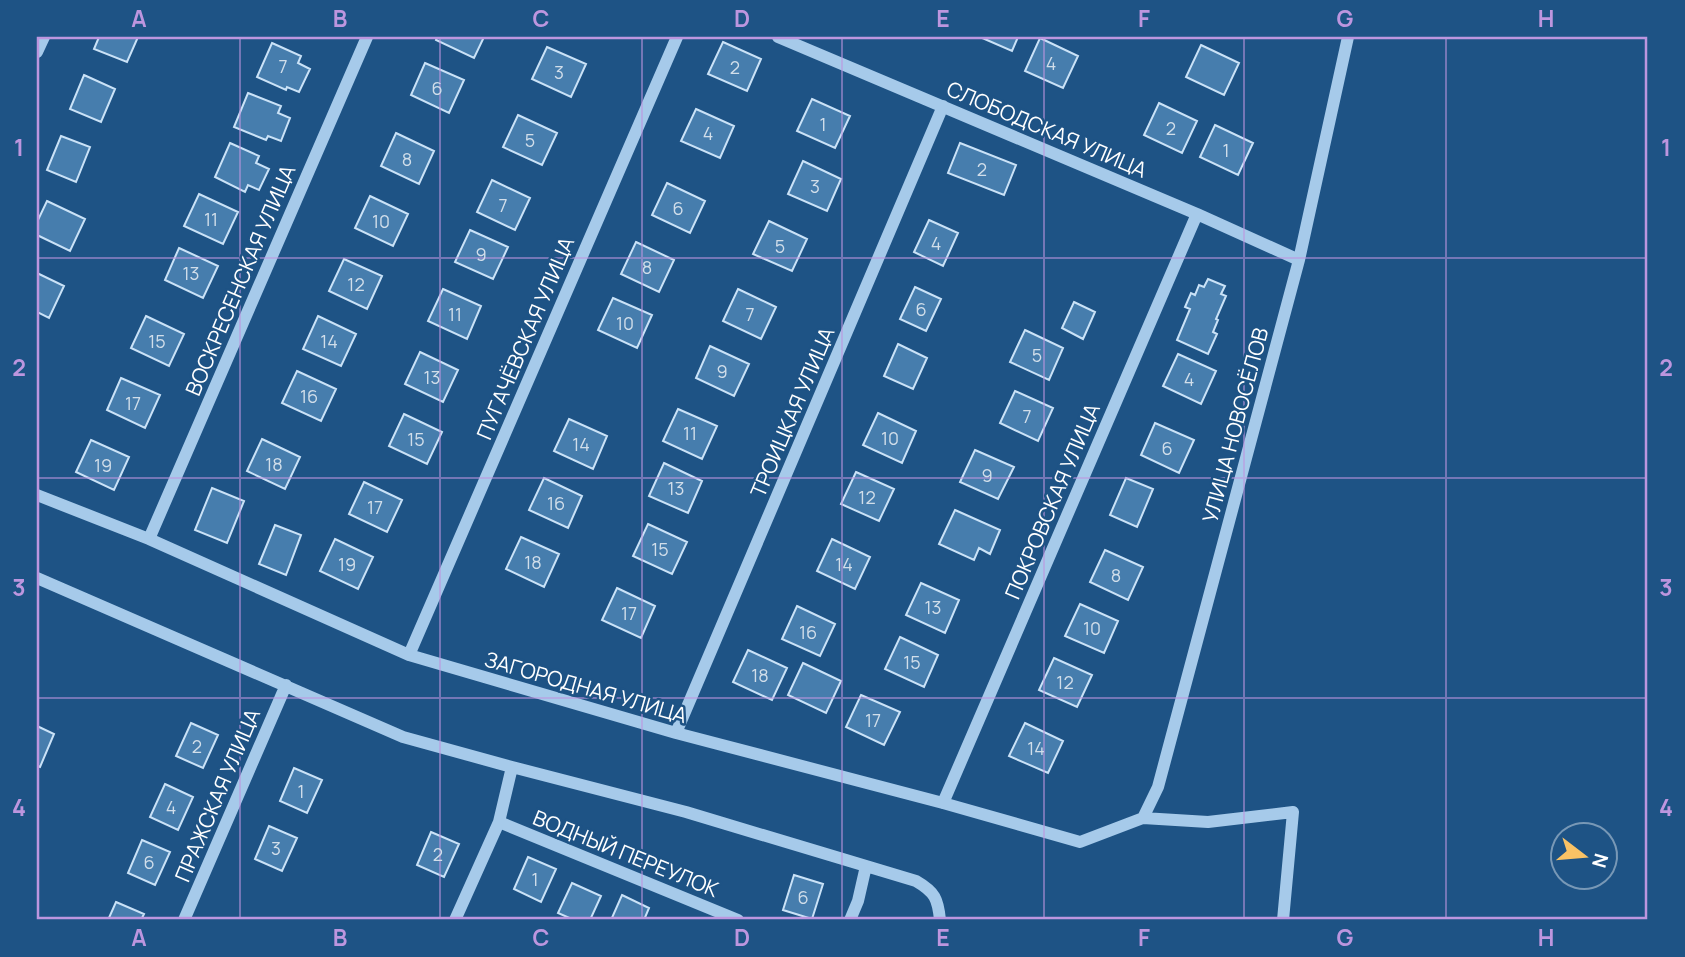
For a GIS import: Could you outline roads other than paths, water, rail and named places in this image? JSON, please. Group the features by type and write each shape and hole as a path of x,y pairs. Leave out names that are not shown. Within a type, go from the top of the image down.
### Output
{"street":[{"path":"37,52 44,37"},
{"name":"ВОСКРЕСЕНСКАЯ УЛИЦА","path":"149,539 367,37"},
{"name":"ПУГАЧЁВСКАЯ УЛИЦА","path":"410,655 677,37"},
{"name":"СЛОБОДСКАЯ УЛИЦА","path":"778,37 1197,214 1299,260"},
{"name":"УЛИЦА НОВОСЁЛОВ","path":"1143,818 1158,787 1299,260 1348,37"},
{"name":"ТРОИЦКАЯ УЛИЦА","path":"676,733 943,106"},
{"name":"ПОКРОВСКАЯ УЛИЦА","path":"943,803 1197,214"},
{"name":"ЗАГОРОДНАЯ УЛИЦА","path":"37,495 149,539 410,655 676,733 1080,842 1143,818"},
{"path":"38,581 286,685 402,737 686,812 916,881 928,889 938,902 940,920"},
{"name":"ПРАЖСКАЯ УЛИЦА","path":"184,920 286,685"},
{"path":"455,920 499,821 512,768"},
{"path":"1143,818 1208,822 1293,811 1283,920"},
{"name":"ВОДНЫЙ ПЕРЕУЛОК","path":"499,821 738,920"},
{"path":"850,920 858,901 866,866"}]}
